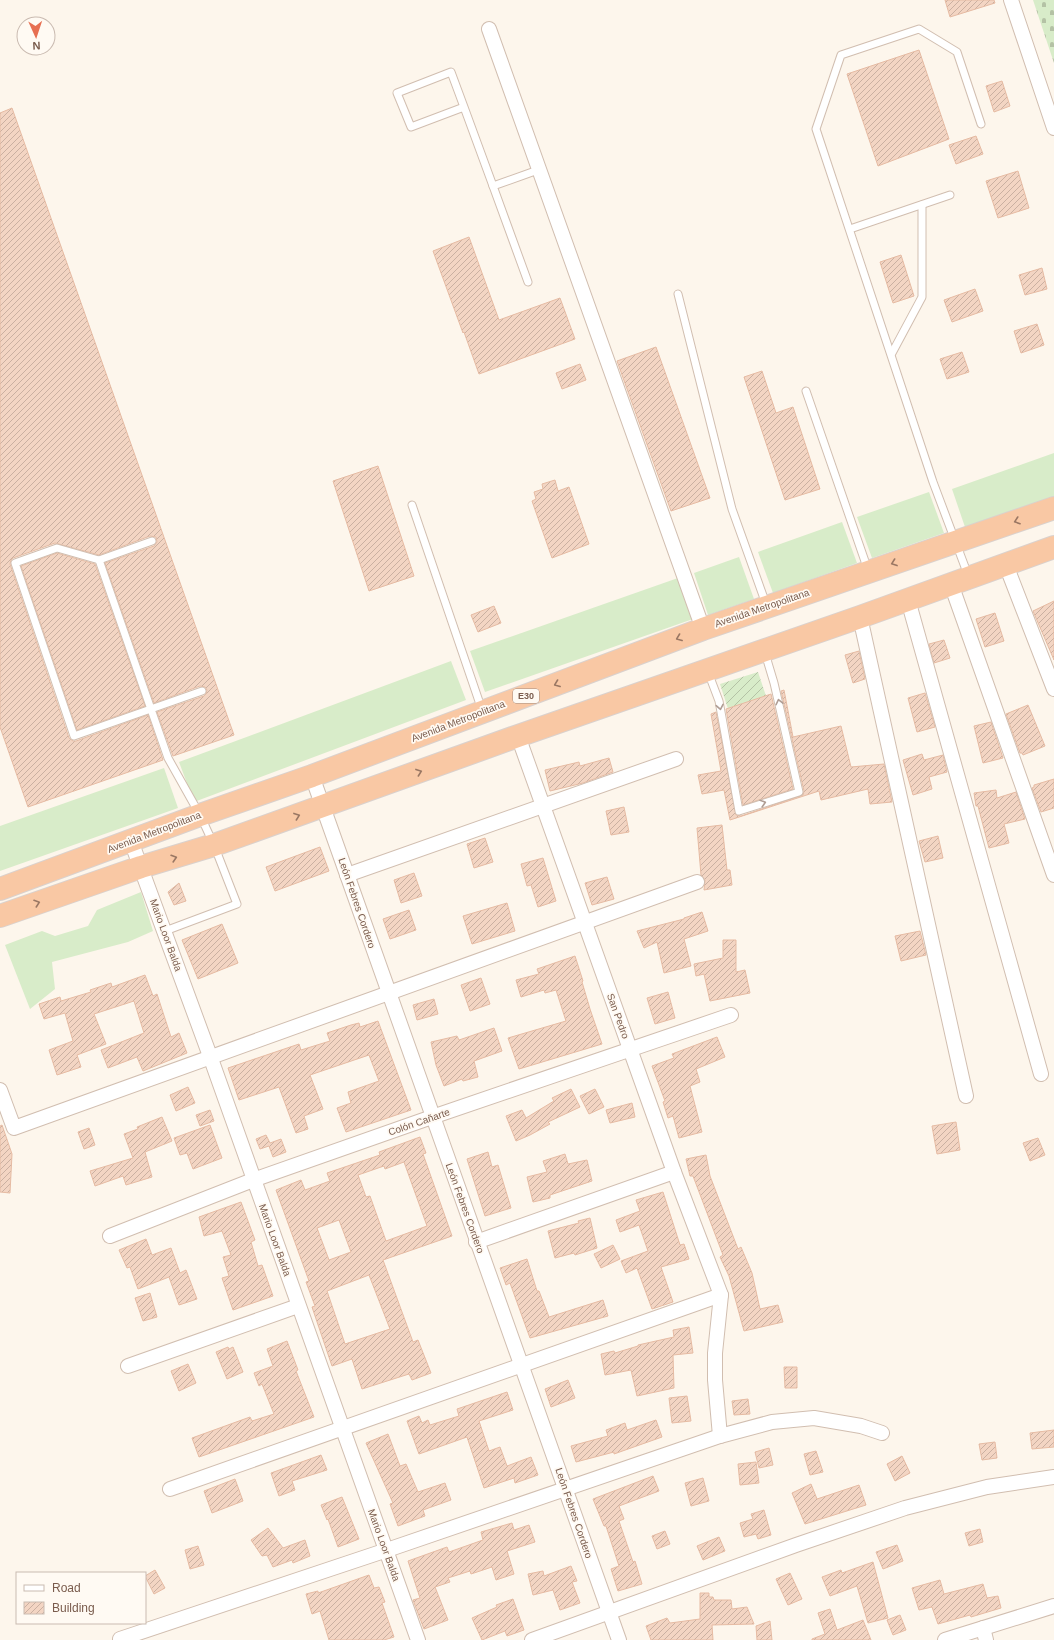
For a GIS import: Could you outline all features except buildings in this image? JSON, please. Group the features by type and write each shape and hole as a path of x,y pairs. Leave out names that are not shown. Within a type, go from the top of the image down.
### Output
{"highway":[{"name":"Avenida Metropolitana","path":"0,889 200,815 312,776 703,629 1054,508"},
{"path":"0,916 141,867 214,845 1054,547"}],"street":[{"path":"1011,0 1054,128"},
{"path":"489,29 538,170 703,629"},
{"path":"1006,565 1054,689"},
{"path":"960,580 1054,875"},
{"path":"908,600 1041,1074"},
{"path":"860,617 966,1096"},
{"name":"San Pedro","path":"518,736 584,923 720,1295"},
{"path":"347,875 676,759"},
{"name":"León Febres Cordero","path":"312,776 324,806 388,994 476,1242 566,1488 619,1640"},
{"name":"Mario Loor Balda","path":"131,841 165,930 418,1640"},
{"path":"0,1090 14,1128 210,1056 388,994 697,882"},
{"name":"Colón Cañarte","path":"110,1236 254,1180 432,1117 731,1015"},
{"path":"476,1242 674,1172"},
{"path":"170,1489 720,1295 715,1353 715,1380 720,1436"},
{"path":"128,1366 298,1306"},
{"path":"120,1639 387,1550 720,1436 772,1422 814,1418 861,1426 882,1432"},
{"path":"532,1640 796,1545 905,1508 987,1487 1054,1477"},
{"path":"945,1640 984,1634 1054,1606"}],"lane":[{"path":"960,580 954,542 892,353 816,130 841,56 919,29 957,52 981,124"},
{"path":"464,107 411,127 397,93 451,72 464,107 493,186 528,282"},
{"path":"493,186 538,170"},
{"path":"850,230 950,196"},
{"path":"892,353 922,297 922,205"},
{"path":"678,294 732,509 767,606"},
{"path":"806,391 868,572"},
{"path":"412,505 482,712"},
{"path":"152,541 99,560 57,548 15,563 74,736 202,691"},
{"path":"99,560 168,758 200,815 214,845 237,904 165,930"},
{"path":"707,670 719,701 739,810 799,792 774,683 764,651"}],"green space":[{"path":"1033,0 1054,0 1054,63"},
{"path":"1054,453 1054,499 966,530 952,489"},
{"path":"929,492 944,533 872,558 857,517"},
{"path":"842,522 857,563 773,593 758,552"},
{"path":"739,557 754,599 708,615 694,573"},
{"path":"678,578 693,619 485,692 470,651"},
{"path":"451,661 466,700 194,802 179,762"},
{"path":"758,672 766,696 728,709 720,684"},
{"path":"164,768 178,808 0,871 0,826"},
{"path":"141,892 153,931 128,942 52,962 55,989 30,1009 5,945 42,931 55,936 88,926 97,910"}]}
